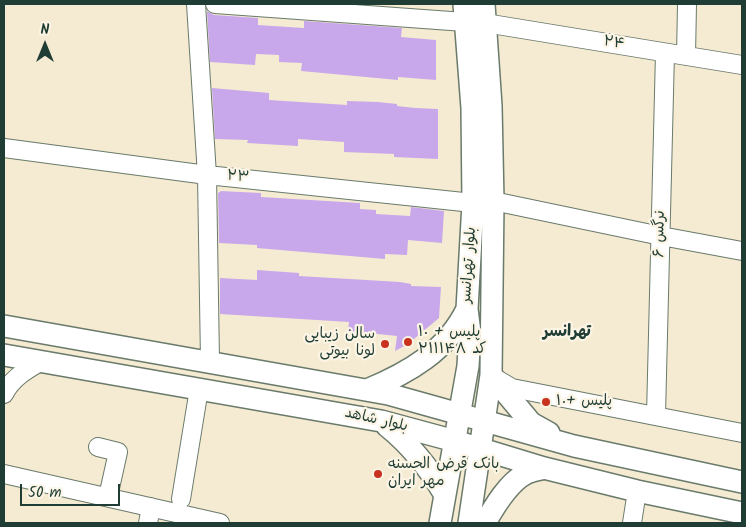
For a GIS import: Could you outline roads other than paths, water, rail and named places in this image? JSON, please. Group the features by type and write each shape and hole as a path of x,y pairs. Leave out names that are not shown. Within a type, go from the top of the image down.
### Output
{"main road":[{"name":"بلوار تهرانسر","path":"469,523 491,375 483,202 472,108 475,13"},
{"name":"بلوار تهرانسر","path":"440,523 468,366 470,333 467,310 483,202"},
{"path":"445,495 435,478 408,443 381,421 378,392 427,358 451,336 467,310"},
{"name":"بلوار شاهد","path":"4,326 378,392 574,446 742,482"},
{"name":"بلوار شاهد","path":"4,354 381,421 544,468 637,491 742,513"},
{"path":"491,375 532,423 574,446"},
{"path":"485,523 497,502 524,474 544,468"}],"street":[{"path":"196,4 207,175 210,362"},
{"name":"۲۴","path":"217,4 475,13 665,52 742,65"},
{"path":"686,56 687,4"},
{"name":"نرگس ۶","path":"656,415 665,52"},
{"name":"۲۳","path":"4,148 207,175 483,202 742,251"},
{"path":"4,394 8,386 23,371 42,361"},
{"path":"491,375 512,388 742,432"},
{"path":"179,512 199,389"},
{"path":"98,447 118,452 108,497"},
{"path":"4,474 108,497 149,515 179,512 220,523"},
{"path":"632,523 637,491"}],"place":[{"name":"پلیس + ۱۰ کد ۲۱۱۱۴۸","path":"408,342"},
{"name":"سالن زیبایی لونا بیوتی","path":"385,344"},
{"name":"پلیس +۱۰","path":"546,402"},
{"name":"بانک قرض الحسنه مهر ایران","path":"378,474"}],"district":[{"name":"تهرانسر","path":"567,333"}]}
